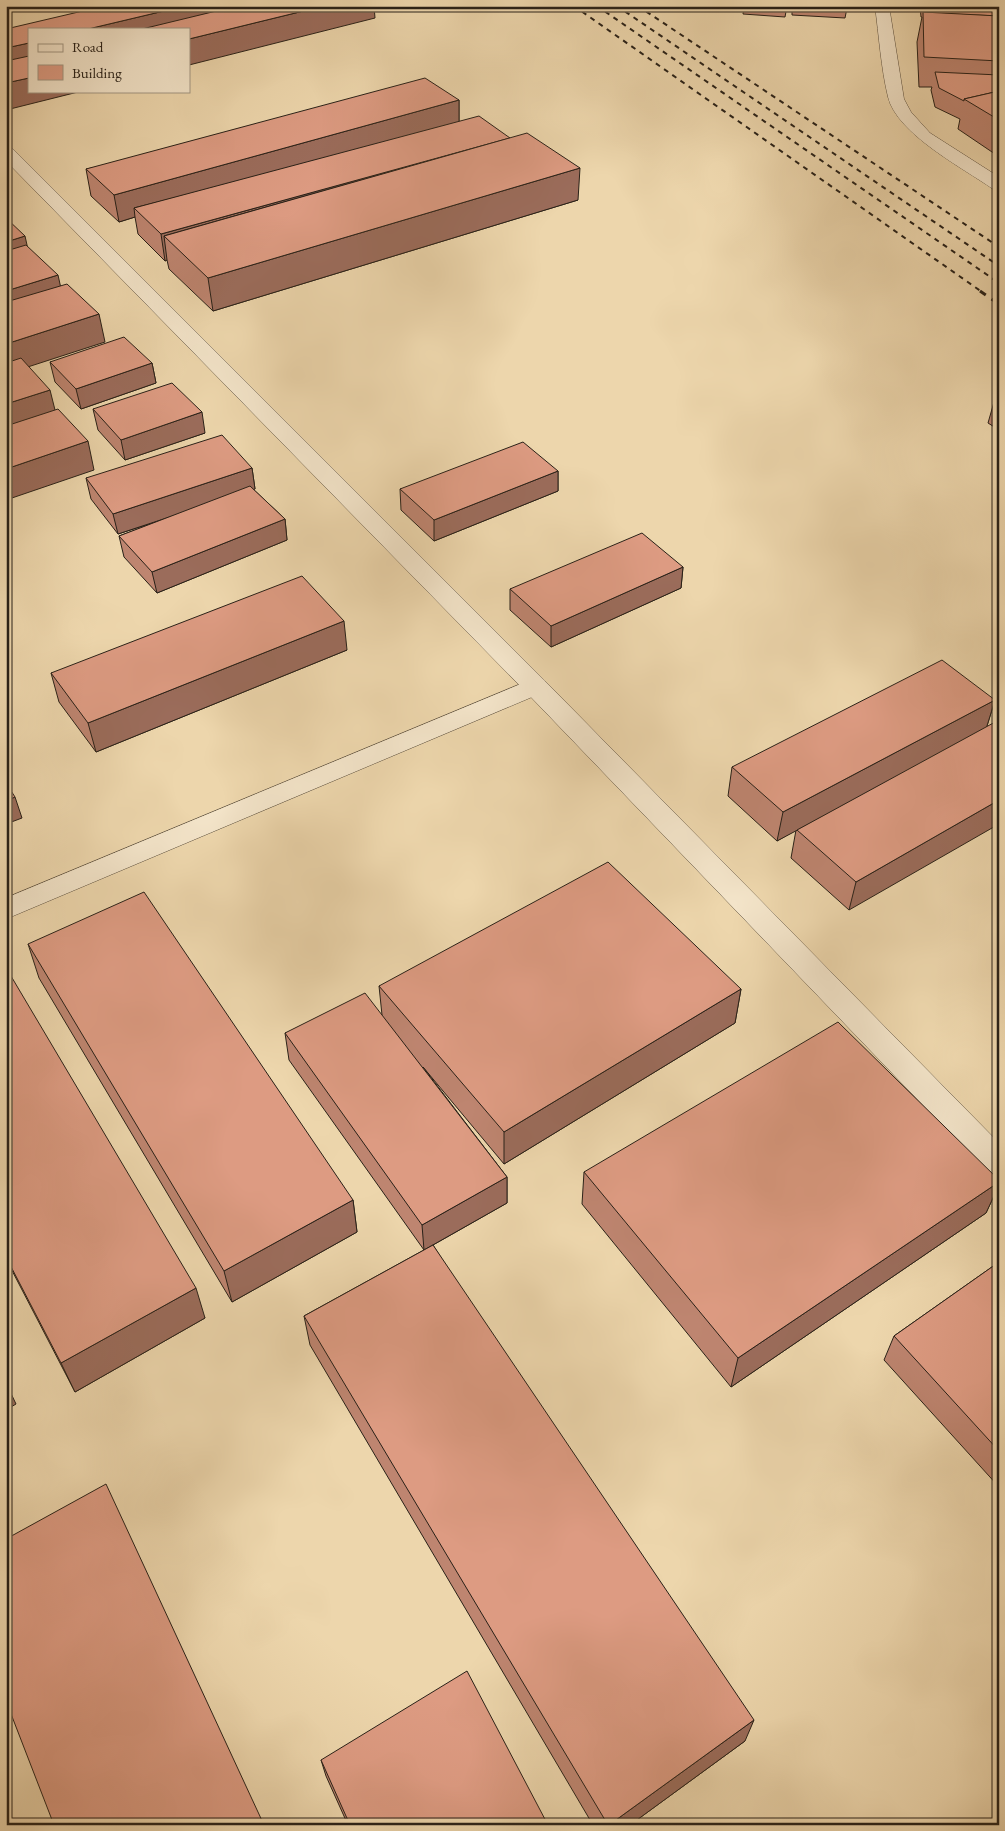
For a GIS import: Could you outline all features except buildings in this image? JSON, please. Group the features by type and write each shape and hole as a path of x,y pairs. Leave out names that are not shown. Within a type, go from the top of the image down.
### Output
{"street":[{"path":"882,6 896,100 904,114 924,136 999,185"},
{"path":"6,151 535,686 999,1164"},
{"path":"6,909 535,686"}],"railway":[{"path":"574,6 982,292"},
{"path":"597,6 999,283"},
{"path":"617,6 999,266"},
{"path":"638,6 999,247"},
{"path":"980,291 999,304"}]}
